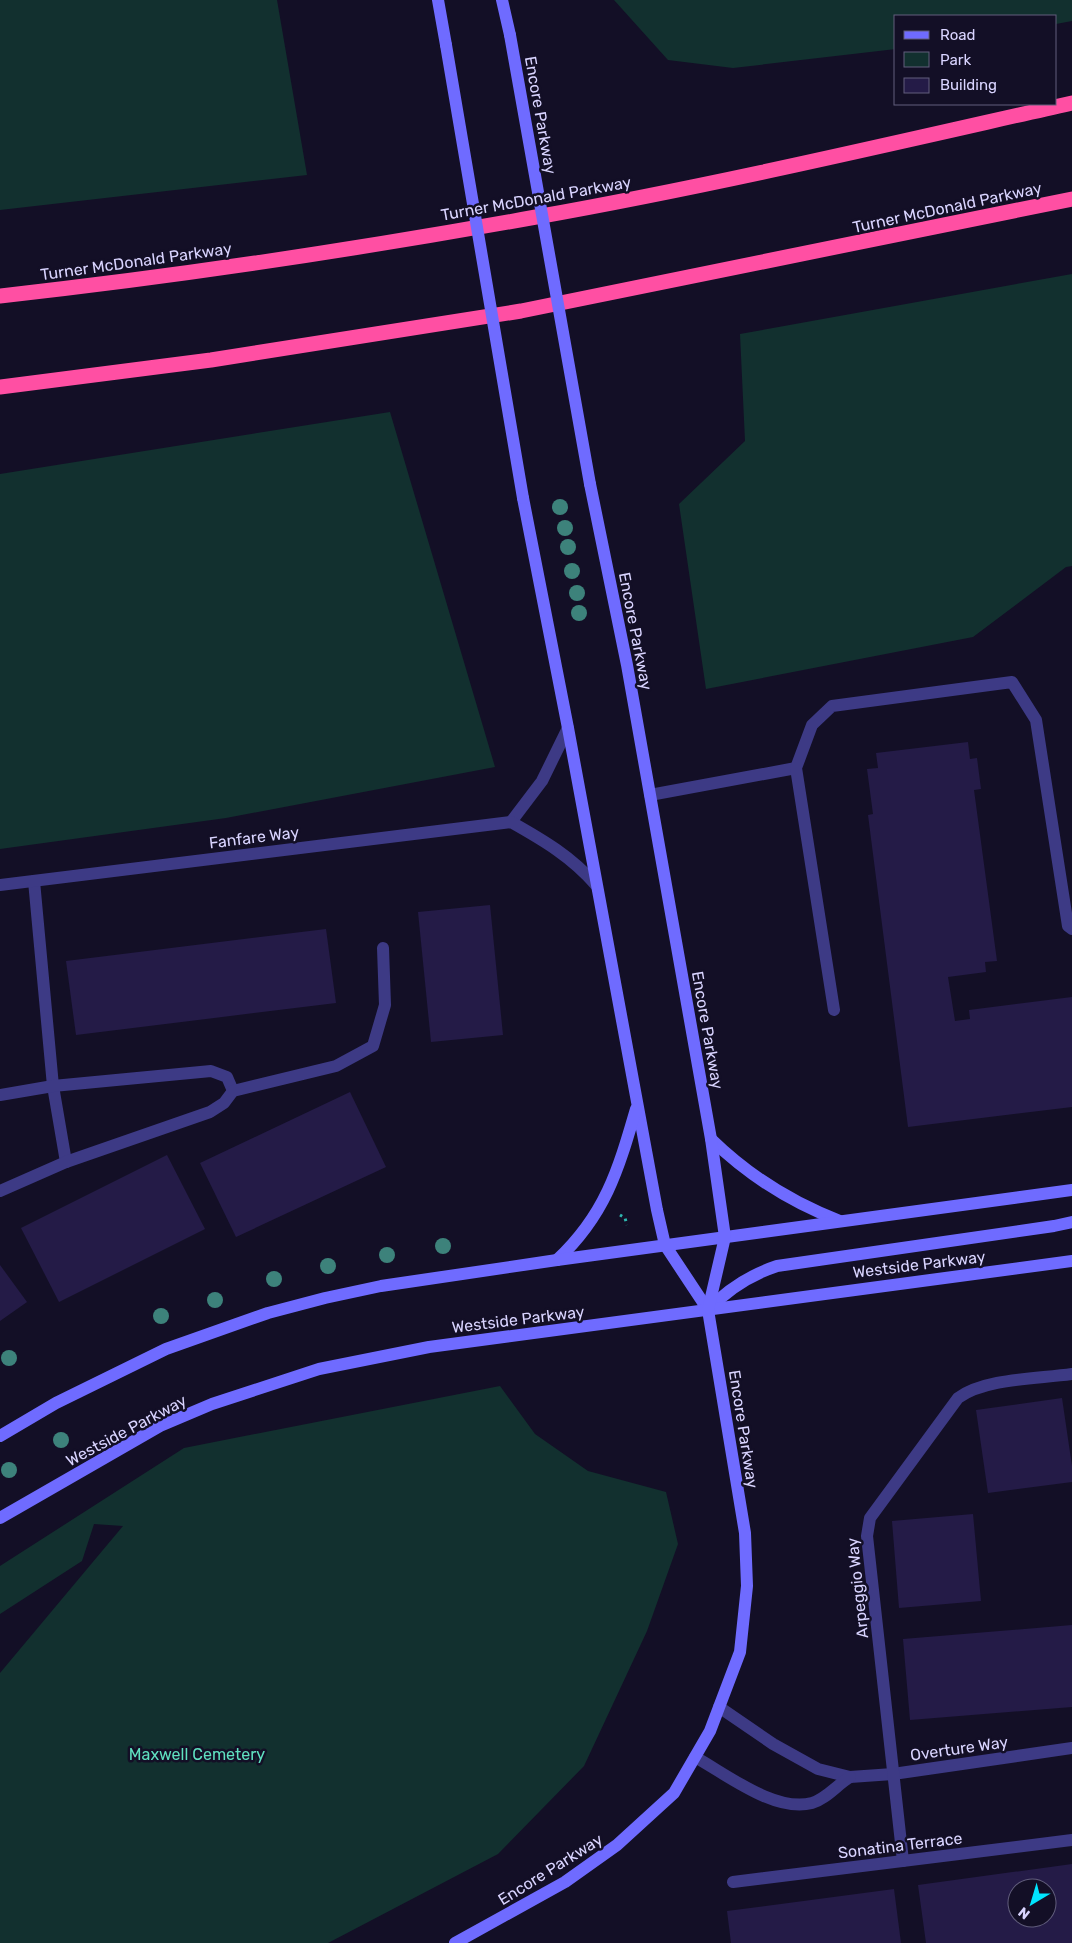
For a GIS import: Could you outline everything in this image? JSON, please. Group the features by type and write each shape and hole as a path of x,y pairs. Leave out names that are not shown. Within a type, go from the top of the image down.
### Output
{"highway":[{"name":"Turner McDonald Parkway","path":"0,296 208,270 538,217 849,153 1072,103"},
{"name":"Turner McDonald Parkway","path":"0,386 220,358 521,311 1072,199"}],"main road":[{"path":"438,0 523,498 568,728 636,1107 665,1245 708,1310 721,1296 737,1284 777,1266 1016,1232 1072,1222"},
{"name":"Encore Parkway","path":"455,1943 565,1882 618,1845 674,1793 710,1731 740,1652 747,1586 745,1533 708,1310 725,1237 711,1139 650,794 590,484 502,0"},
{"path":"558,1260 573,1245 607,1196 619,1168 636,1107"},
{"path":"711,1139 733,1160 782,1194 811,1210 843,1221"},
{"path":"0,1436 56,1403 166,1349 268,1314 381,1286 665,1245 1072,1190"},
{"name":"Westside Parkway","path":"0,1518 160,1426 212,1404 319,1369 429,1347 1072,1261"}],"street":[{"path":"834,1010 796,768 812,725 832,706 1012,682 1036,720 1068,926 1072,929"},
{"path":"568,728 542,781 511,822 579,865 596,885"},
{"path":"650,794 796,768"},
{"name":"Fanfare Way","path":"0,885 511,822"},
{"path":"34,881 53,1086 66,1162"},
{"path":"0,1191 66,1162 210,1112 224,1103 233,1091 336,1066 373,1046 385,1005 383,948"},
{"path":"0,1095 53,1086 211,1071 227,1077 233,1091"},
{"name":"Arpeggio Way","path":"903,1861 867,1536 870,1518 958,1398 966,1392 982,1386 1072,1374"},
{"name":"Overture Way","path":"719,1707 773,1744 818,1769 850,1777 893,1774 1072,1748"},
{"path":"695,1757 779,1803 812,1803 826,1796 850,1777"},
{"name":"Sonatina Terrace","path":"733,1882 1072,1840"}],"path":[{"path":"625,1218 633,1213"}],"green space":[{"path":"0,0 277,0 307,175 0,210"},
{"path":"614,0 1072,0 1072,21 1057,24 1057,15 894,15 894,49 733,68 668,60"},
{"path":"1072,274 1072,566 1066,567 973,637 706,689 679,504 745,441 740,334"},
{"path":"390,412 495,767 226,818 0,849 0,474"},
{"name":"Maxwell Cemetery","path":"500,1386 535,1434 588,1471 666,1492 678,1544 647,1631 584,1766 498,1854 328,1943 0,1943 0,1673 123,1526 94,1524 82,1561 0,1614 0,1566 184,1448"}],"building":[{"path":"968,742 970,759 977,758 981,789 974,790 997,961 985,962 986,972 948,977 955,1021 970,1019 969,1010 1072,997 1072,1107 908,1127 868,815 873,814 867,769 878,768 876,753"},
{"path":"490,905 503,1035 431,1042 418,912"},
{"path":"326,929 336,1003 76,1035 66,961"},
{"path":"350,1092 386,1167 236,1237 200,1163"},
{"path":"167,1155 205,1229 59,1302 21,1228"},
{"path":"0,1265 27,1302 0,1321"},
{"path":"1062,1398 1072,1466 1072,1482 988,1493 976,1410"},
{"path":"973,1514 981,1601 899,1608 892,1521"},
{"path":"1072,1625 1072,1707 910,1720 903,1639"},
{"path":"1072,1864 1072,1943 926,1943 918,1885"},
{"path":"894,1889 901,1943 731,1943 727,1911"}]}
